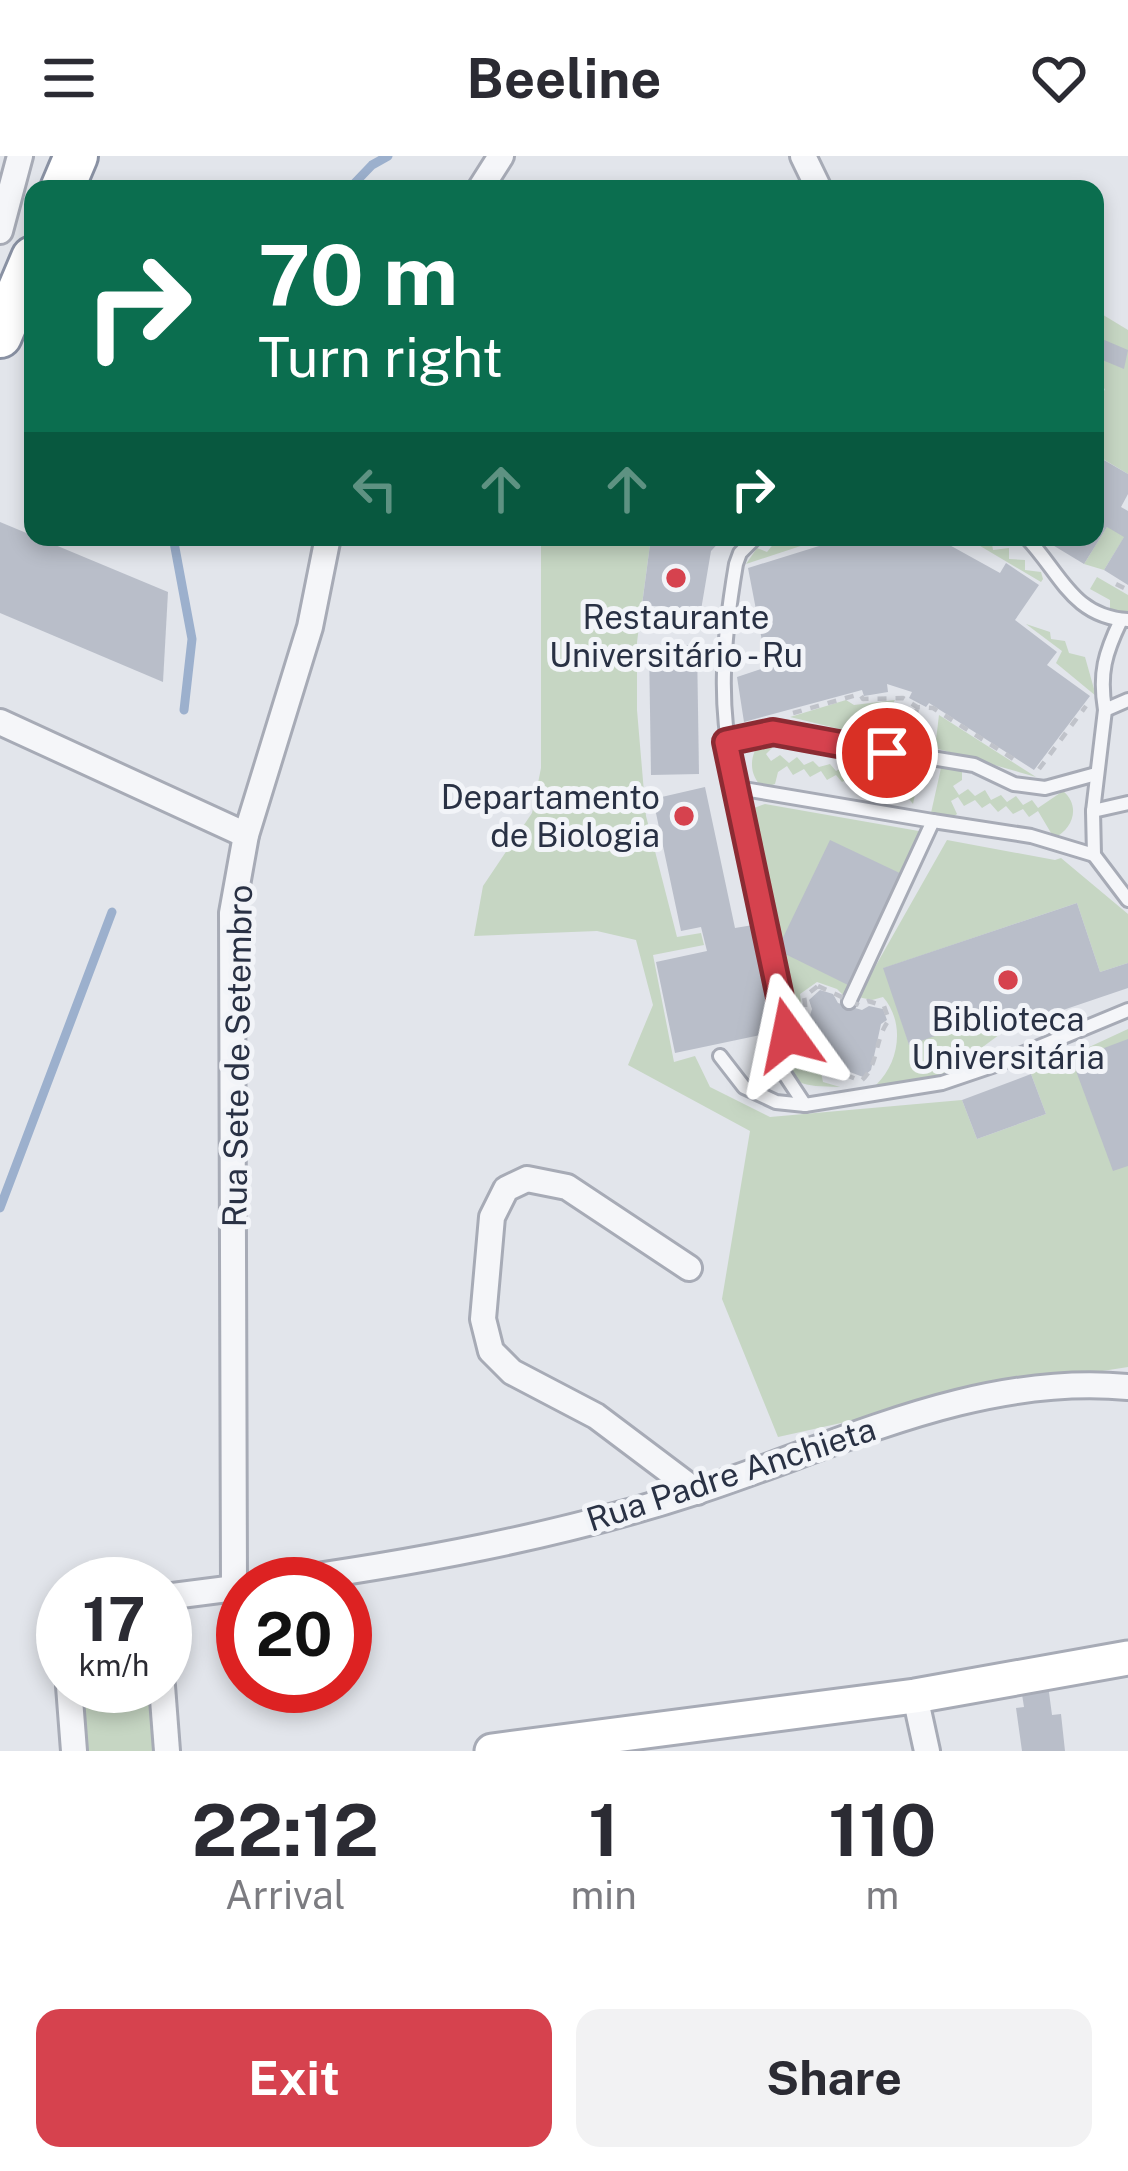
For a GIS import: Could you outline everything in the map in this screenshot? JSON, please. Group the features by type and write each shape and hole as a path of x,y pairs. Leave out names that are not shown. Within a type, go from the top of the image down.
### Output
{"highway":[{"path":"0,336 24,279"}],"street":[{"path":"0,231 20,156"},
{"name":"Rua Sete de Setembro","path":"238,1557 232,913 246,835 310,627 326,546"},
{"path":"0,722 246,835"},
{"path":"689,1268 567,1187 527,1178 506,1189 493,1217 483,1319 491,1351 512,1372 596,1416 697,1492"},
{"name":"Rua Padre Anchieta","path":"372,1569 697,1492 964,1399 1077,1382 1128,1387"},
{"path":"492,1751 583,1746 1128,1658"},
{"path":"915,1696 927,1751"},
{"path":"71,1713 74,1751"},
{"path":"164,1713 167,1751"}],"lane":[{"path":"747,546 740,553 730,604 721,688 726,739 788,1035 774,1058"},
{"path":"1035,546 1071,597 1087,608 1124,620 1101,663 1105,710 1093,812 1094,855 1128,900"},
{"path":"1105,710 1128,700"},
{"path":"726,739 773,732 974,765 1014,784 1046,788 1096,774"},
{"path":"738,788 1030,836 1094,855"},
{"path":"1093,812 1128,803"},
{"path":"849,1002 933,821"},
{"path":"720,1056 744,1088 776,1102 805,1105 942,1083 1128,1010"},
{"path":"770,1038 774,1058 805,1105"}],"path":[{"path":"1116,584 1128,590"},
{"path":"1036,773 1100,683"},
{"path":"726,739 860,694 863,699 902,698 933,708 1019,762"},
{"path":"912,743 917,706"},
{"path":"818,986 849,1002 884,1006 889,1020 883,1027 873,1071 861,1081 817,1063 809,1067 794,1061 789,1047 798,1037 806,1008 804,997 818,986"}],"green space":[{"path":"1104,315 1128,330 1128,474 1104,460"},
{"path":"1107,527 1128,531 1104,570 1084,564 1095,546 1104,546"},
{"path":"541,546 650,546 637,642 646,816 677,937 701,933 704,945 653,955 674,1062 695,1056 710,1087 770,1117 962,1100 977,1139 1046,1114 1031,1074 1128,1029 1128,1367 1012,1385 778,1437 722,1299 750,1131 628,1065 653,1005 636,940 597,931 474,936 483,886 532,813 541,768"},
{"path":"772,546 801,546 746,564 757,548 767,552"},
{"path":"980,546 1009,548 1009,559 1025,560 1025,570 1041,572 1041,582"},
{"path":"1097,577 1128,595 1128,615 1110,610 1110,600 1090,589"},
{"path":"1026,624 1050,632 1051,639 1065,641 1069,653 1085,657 1096,696 1056,663 1062,651"},
{"path":"846,700 854,705 895,700 886,715 885,740 790,717"},
{"path":"939,715 1036,777 935,748"},
{"path":"765,738 773,747 766,754 771,761 780,755 789,763 797,757 804,765 813,761 819,767 830,764 836,771 845,766 852,775 861,769 868,778 877,771 884,779 893,773 900,783 920,770 913,804 899,786 890,791 884,783 875,788 868,780 858,786 851,777 842,782 836,775 827,780 821,771 810,777 804,769 793,775 787,766 778,772 775,784 763,788 752,763"},
{"path":"941,768 962,769 962,780 953,786 959,795 968,789 975,796 985,790 991,800 1001,795 1007,802 1016,796 1023,805 1032,800 1038,808 1063,791 1072,803 1070,823 1054,838 1038,811 1029,817 1023,809 1013,814 1006,806 998,812 990,803 982,808 975,800 964,806 958,797 951,801 957,814 952,818 931,813"},
{"path":"765,804 930,833 846,998 817,982 800,994 802,1009 786,1057 790,1065 821,1073 823,1082 840,1087 800,1082 771,1053 778,1035 755,876 754,808"},
{"path":"947,840 1061,858 1128,914 1128,963 1100,972 1077,903 884,968 909,1044 1002,1013 1007,1029 938,1080 876,1085 895,1054 895,1018 883,997 858,997"},
{"path":"83,1713 166,1713 170,1751 87,1751"}],"building":[{"path":"1104,340 1128,350 1124,369 1104,361"},
{"path":"1104,460 1128,474 1128,494 1121,507 1128,511 1128,585 1104,570 1124,537 1107,527 1104,532"},
{"path":"0,522 24,532 24,546 58,546 168,592 163,682 0,613"},
{"name":"Restaurante Universitário - Ru","path":"650,546 716,546 701,610 642,605"},
{"path":"819,546 951,546 1000,573 1006,563 1039,585 1015,620 1057,652 1047,665 1090,696 1034,770 929,703 926,707 909,698 912,692 887,684 888,692 864,696 862,690 744,722 737,677 767,667 748,568"},
{"path":"1054,546 1095,546 1084,564"},
{"path":"697,645 699,774 651,775 649,646"},
{"path":"705,787 735,928 753,925 775,1032 675,1053 656,962 707,951 701,927 681,931 653,799"},
{"path":"830,840 906,876 852,987 777,950"},
{"name":"Biblioteca Universitária","path":"1077,903 1100,972 1128,963 1128,988 1007,1029 1002,1013 909,1045 883,968"},
{"path":"820,990 833,994 838,1003 862,1010 869,1006 883,1009 887,1020 881,1024 871,1070 863,1077 816,1059 811,1064 796,1059 794,1047 802,1041 812,1009 809,1000"},
{"path":"1128,1039 1128,1166 1113,1171 1072,1060"},
{"path":"1031,1074 1046,1114 977,1139 962,1100"},
{"path":"1048,1685 1052,1715 1061,1714 1065,1751 1022,1751 1016,1708 1024,1707 1021,1688"}],"waterway":[{"path":"358,180 388,156"},
{"path":"175,546 192,639 184,710"},
{"path":"0,1208 112,912"}],"place":[{"name":"Restaurante Universitário - Ru","path":"676,578"},
{"name":"Departamento de Biologia","path":"684,816"},
{"name":"Biblioteca Universitária","path":"1008,980"}],"route":[{"path":"788,1035 726,742 773,732 887,753"}]}
